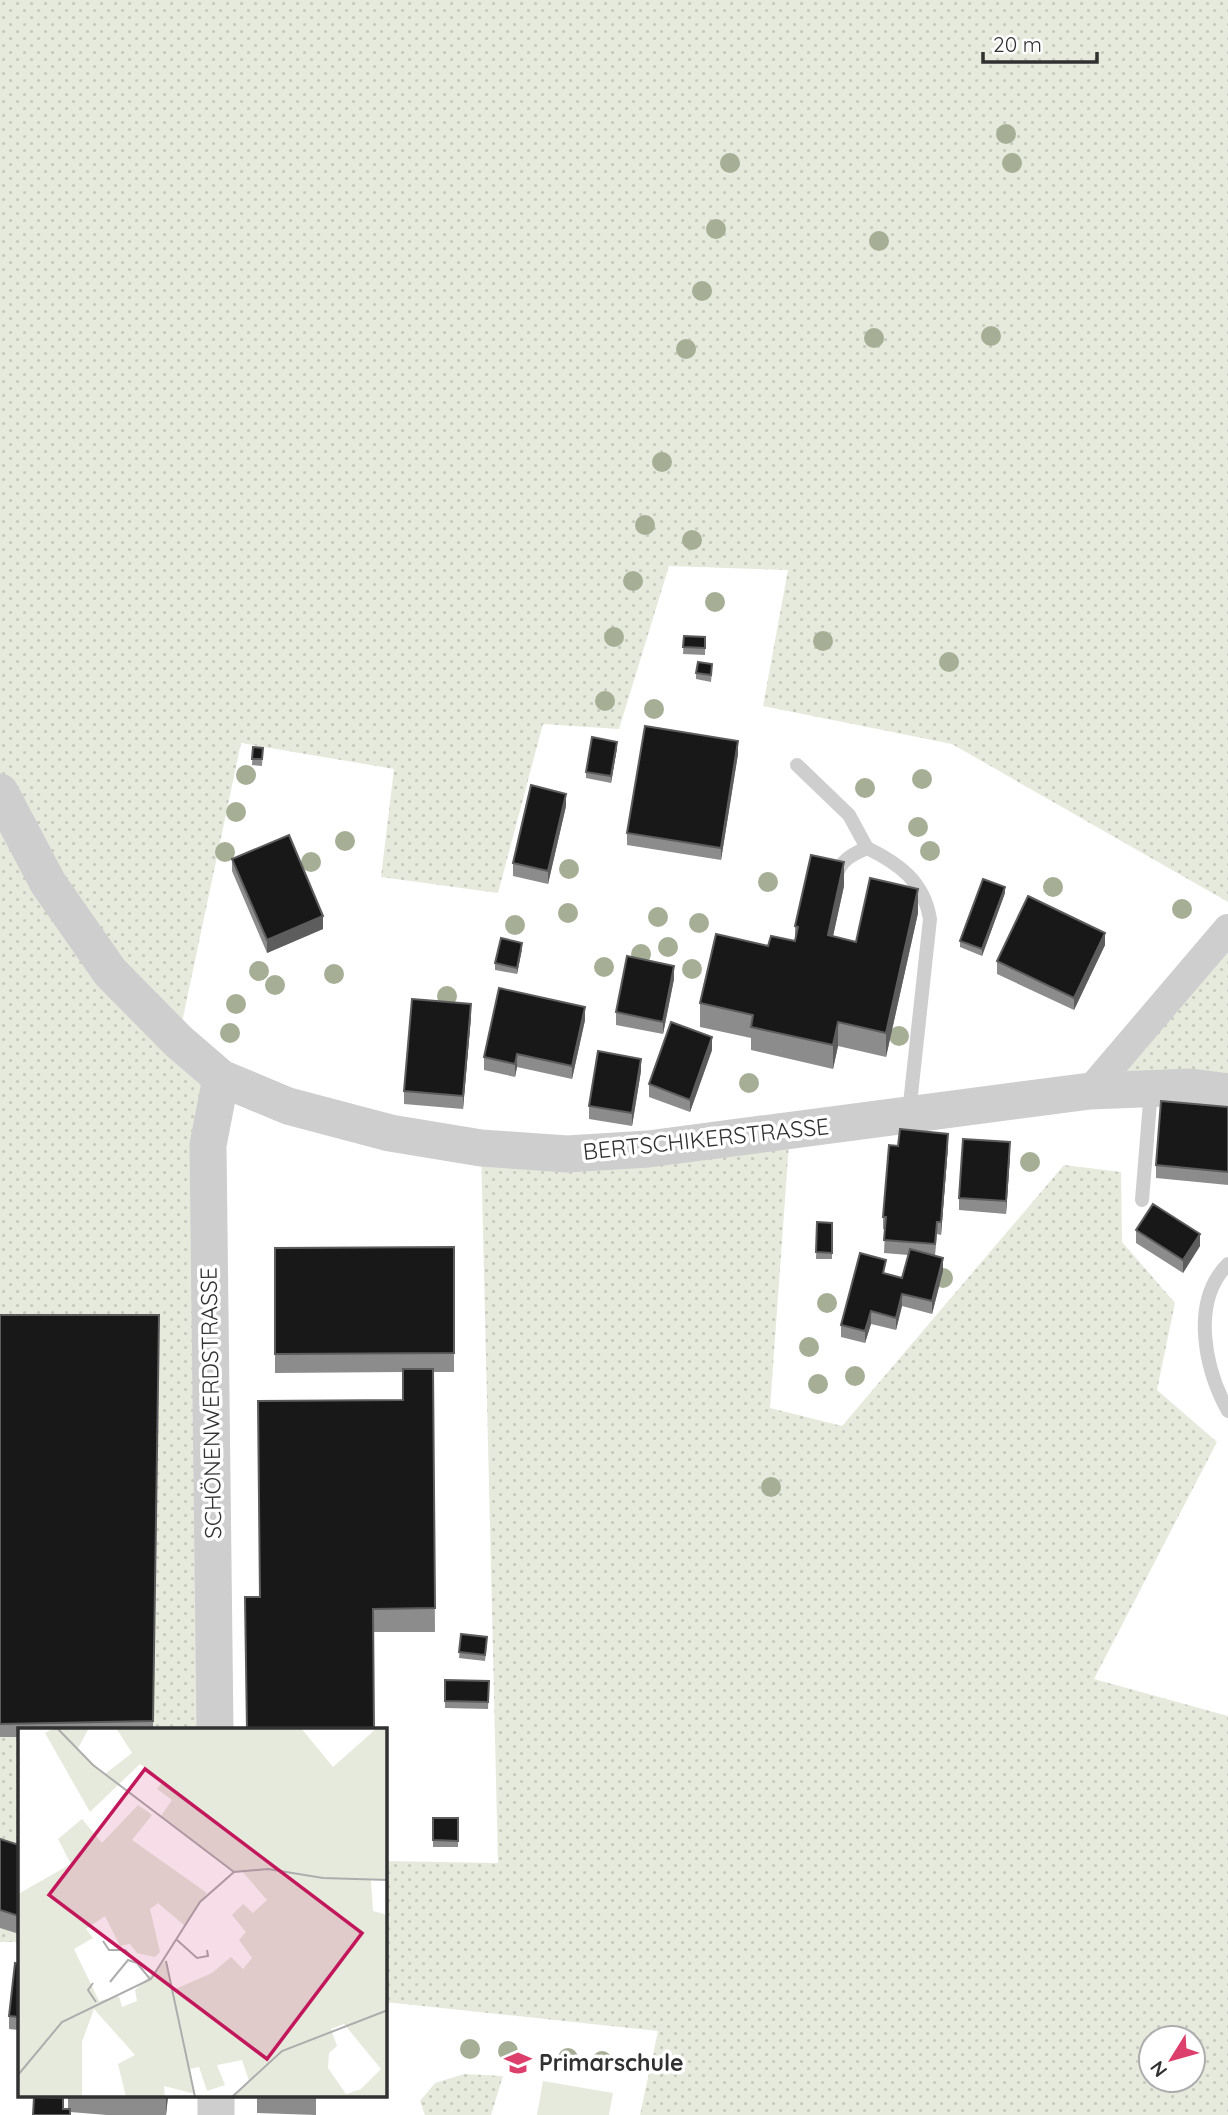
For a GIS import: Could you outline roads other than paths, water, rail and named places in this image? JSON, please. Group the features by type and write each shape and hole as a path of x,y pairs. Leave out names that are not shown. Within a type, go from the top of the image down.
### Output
{"street":[{"name":"BERTSCHIKERSTRASSE","path":"0,792 48,883 110,972 178,1041 221,1078 288,1106 390,1133 481,1147 567,1154 648,1149 1090,1091 1191,1087 1228,1092"},
{"path":"1090,1091 1228,929"},
{"name":"SCHÖNENWERDSTRASSE","path":"215,1728 208,1145 221,1078"}],"lane":[{"path":"797,765 849,815 867,848 904,869 922,891 928,905 930,919 908,1115"},
{"path":"835,883 837,871 844,861 867,848"},
{"path":"1142,1200 1151,1089"},
{"path":"1228,1264 1218,1274 1208,1297 1204,1327 1217,1390 1228,1411"}],"place":[{"name":"Primarschule","path":"518,2063"}]}
